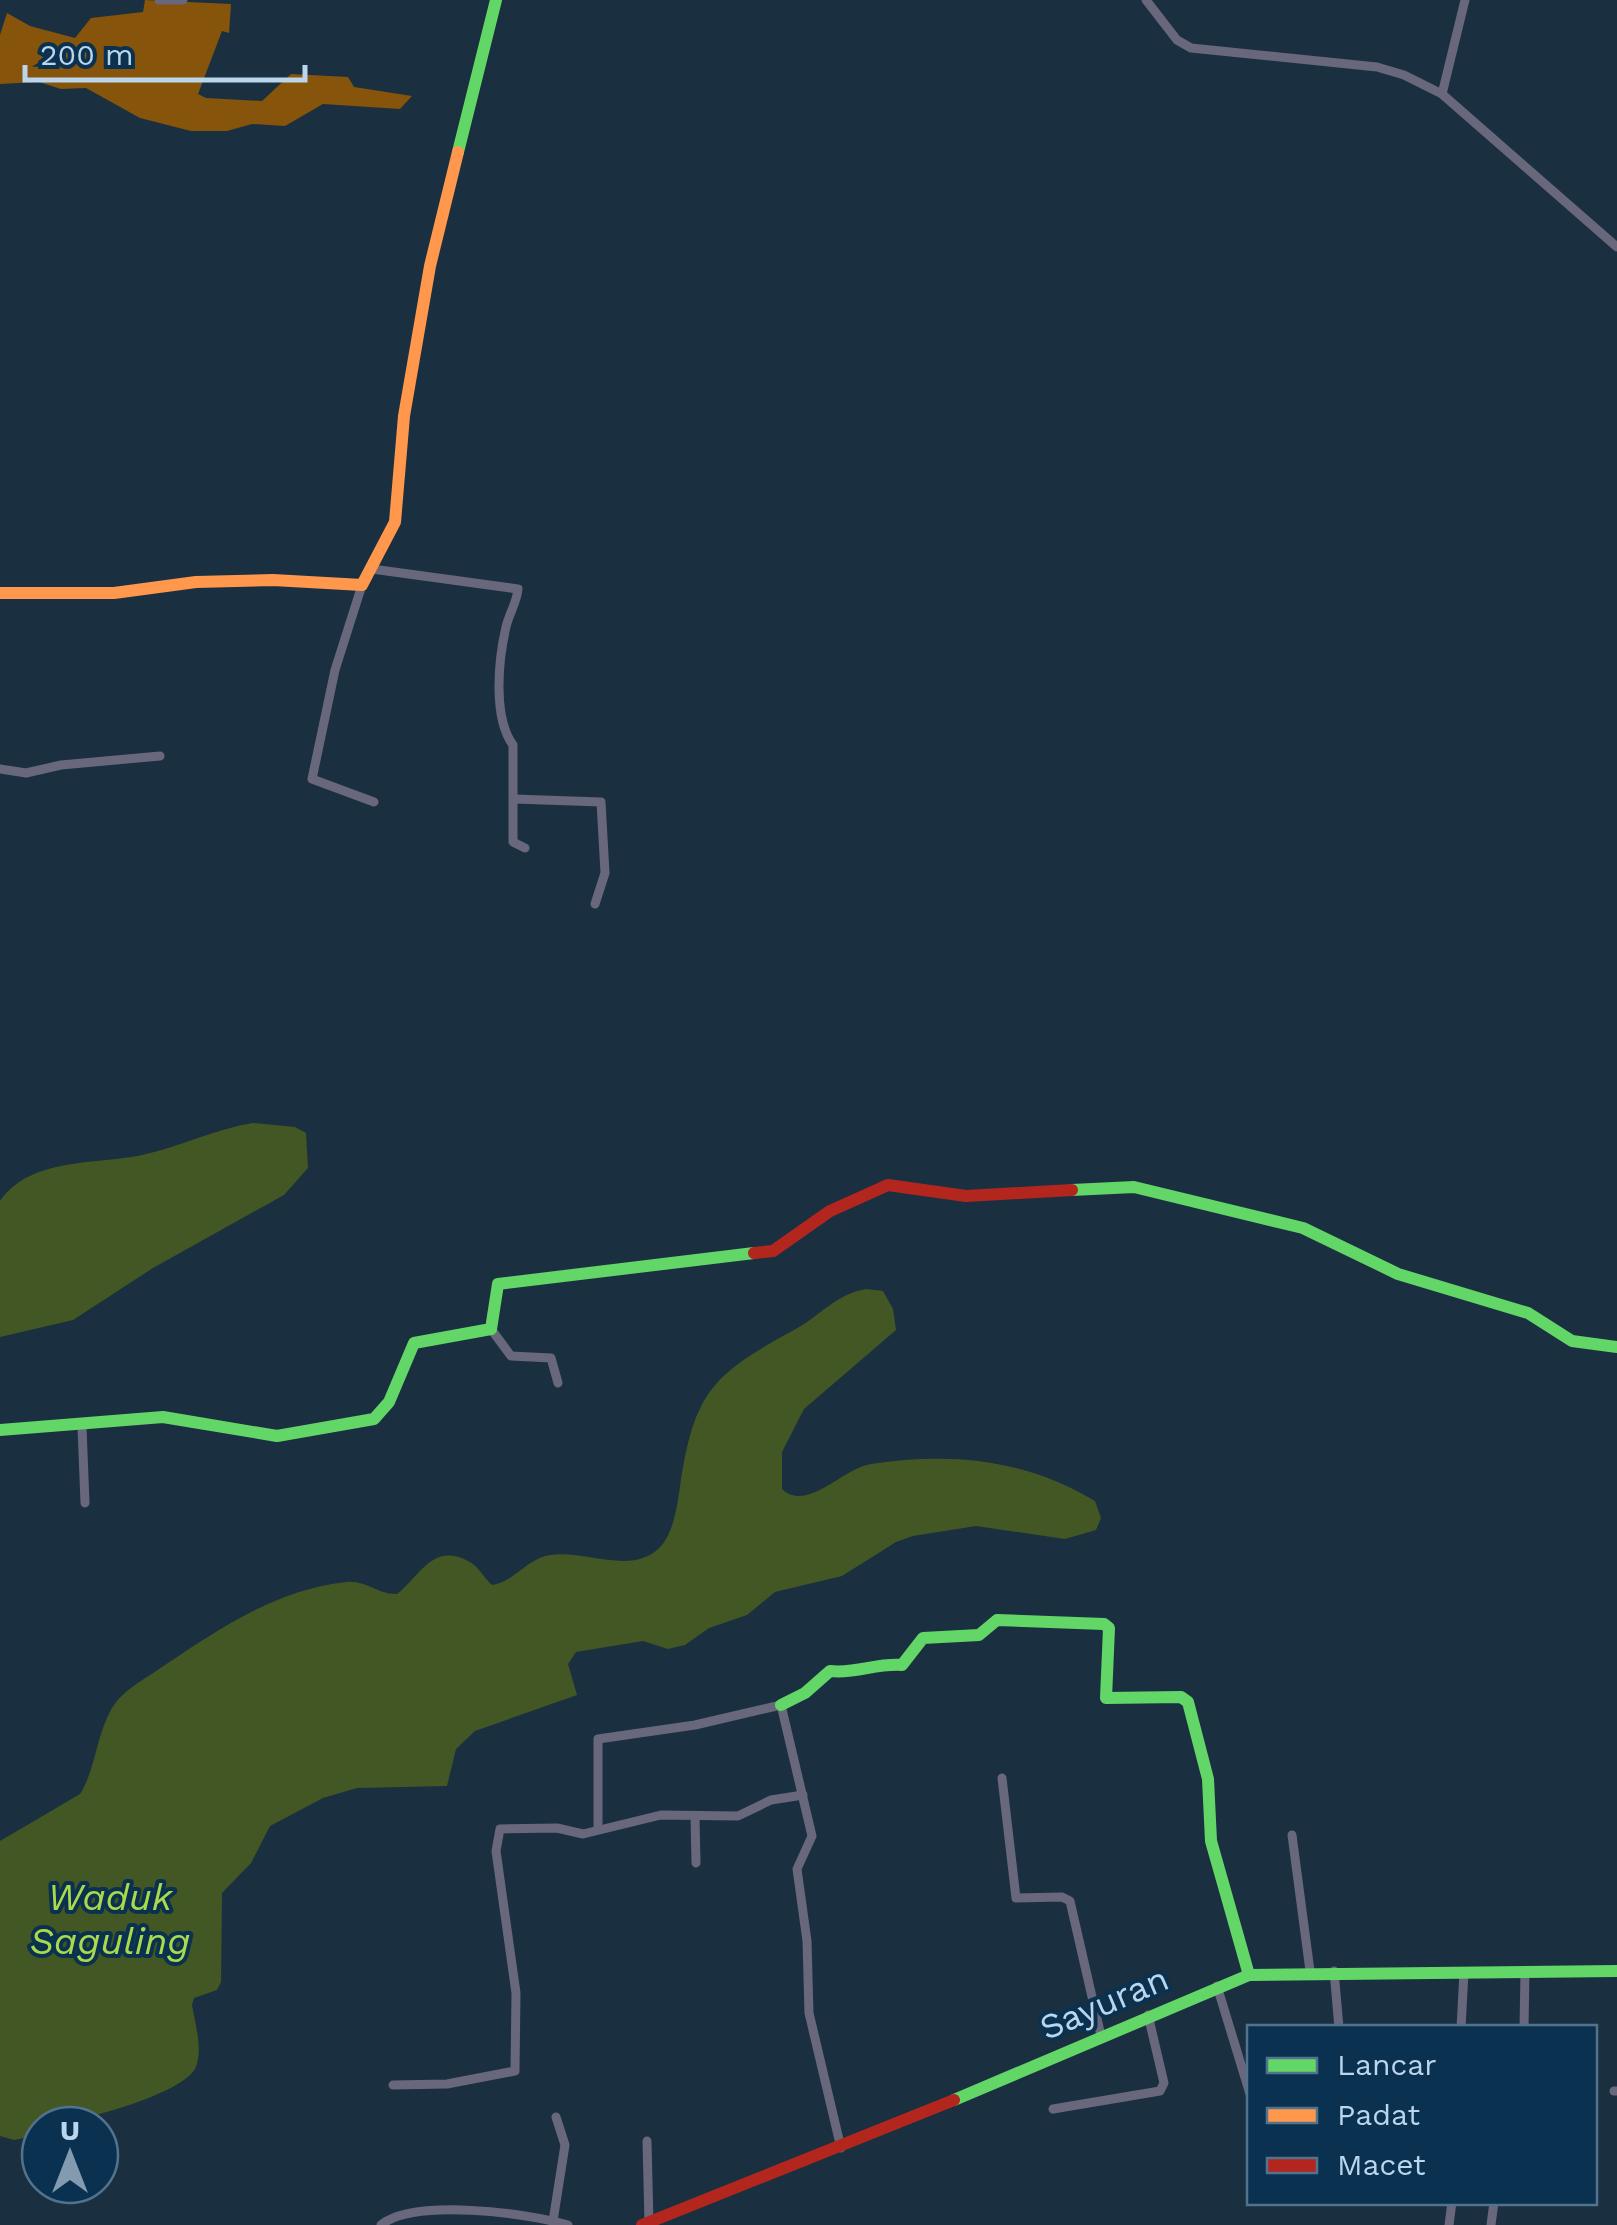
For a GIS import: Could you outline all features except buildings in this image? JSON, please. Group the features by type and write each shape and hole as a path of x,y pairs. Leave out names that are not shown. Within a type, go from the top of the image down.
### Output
{"street":[{"path":"159,0 183,0"},
{"path":"374,802 312,780 335,670 362,585 396,514 404,416 426,286 496,0"},
{"path":"1146,0 1177,40 1191,48 1377,67 1442,94 1617,247"},
{"path":"1442,94 1466,0"},
{"path":"372,569 518,589 502,650 500,709 502,732 512,745 514,843 525,848"},
{"path":"0,593 114,593 196,582 274,580 362,585"},
{"path":"0,769 26,774 61,765 160,756"},
{"path":"514,799 601,802 604,878 595,904"},
{"path":"558,1383 550,1358 511,1356 492,1330 494,1288 498,1284 773,1251 830,1211 888,1185 966,1196 1134,1186 1303,1228 1398,1274 1528,1312 1572,1341 1617,1347"},
{"path":"0,1430 163,1417 277,1436 348,1426 386,1412 406,1351 414,1343 492,1330"},
{"path":"82,1426 85,1503"},
{"path":"598,1829 598,1739 695,1724 782,1704 805,1693 830,1671 855,1674 877,1663 902,1665 919,1638 979,1635 997,1620 1104,1624 1109,1628 1106,1698 1181,1697 1188,1702 1208,1779 1211,1842 1249,1975"},
{"path":"782,1704 812,1836 797,1869 807,1941 809,2014 841,2148"},
{"path":"1002,1778 1016,1898 1062,1897 1070,1901 1102,2036"},
{"path":"393,2084 448,2084 513,2073 516,1993 496,1851 498,1831 557,1828 577,1834 661,1815 738,1816 771,1800 803,1795"},
{"path":"694,1816 696,1862"},
{"path":"1292,1834 1310,1971"},
{"name":"Sayuran","path":"646,2224 841,2148 1249,1975 1310,1971 1617,1972"},
{"path":"1334,1971 1340,2025"},
{"path":"1461,2025 1464,1972"},
{"path":"1524,2025 1525,1972"},
{"path":"1218,1986 1247,2084"},
{"path":"1053,2109 1160,2091 1164,2083 1148,2016"},
{"path":"553,2221 565,2146 556,2117"},
{"path":"646,2224 647,2141"},
{"path":"381,2225 394,2216 422,2211 568,2225"}],"shaded area":[{"path":"145,0 231,4 229,33 222,31 198,94 206,98 262,101 291,74 348,77 354,87 412,96 400,109 323,104 285,126 252,124 227,131 191,131 140,118 86,88 61,89 39,82 0,84 0,35 7,13 30,26 75,38 91,18 143,12"}],"water":[{"path":"253,1123 295,1127 306,1133 308,1168 284,1195 153,1268 73,1320 0,1337 0,1201 13,1187 46,1170 142,1155"},
{"name":"Waduk Saguling","path":"883,1291 893,1309 896,1330 804,1409 782,1452 782,1489 803,1496 860,1467 901,1460 987,1462 1042,1476 1095,1501 1101,1518 1096,1530 1065,1539 976,1526 913,1536 896,1542 842,1576 775,1592 747,1615 709,1628 685,1645 668,1649 643,1641 576,1652 568,1664 577,1695 475,1731 456,1749 447,1786 357,1788 323,1798 270,1826 251,1863 222,1893 221,1982 217,1990 194,1998 199,2052 196,2067 187,2078 149,2098 120,2107 20,2105 20,2139 0,2136 0,1841 80,1794 90,1774 102,1729 121,1696 225,1626 271,1603 320,1586 353,1582 397,1594 429,1563 446,1555 470,1562 492,1585 551,1555 624,1561 651,1554 662,1545 672,1525 692,1429 711,1390 743,1360 855,1292"}],"traffic: fast":[{"path":"458,152 496,0"},
{"path":"1072,1190 1134,1187 1303,1228 1398,1274 1528,1313 1572,1341 1617,1347"},
{"path":"0,1430 163,1417 277,1436 374,1419 389,1402 414,1343 491,1329 498,1284 754,1253"},
{"path":"781,1705 805,1693 830,1671 902,1665 923,1638 979,1635 997,1620 1104,1624 1109,1628 1106,1698 1181,1697 1188,1702 1208,1779 1211,1841 1249,1975"},
{"path":"954,2100 1249,1975 1617,1971"}],"traffic: slow":[{"path":"0,593 114,593 196,582 273,580 362,585 395,522 404,416 430,266 458,152"}],"traffic: jam":[{"path":"754,1253 773,1251 830,1211 888,1185 966,1196 1072,1190"},
{"path":"642,2225 954,2100"}]}
